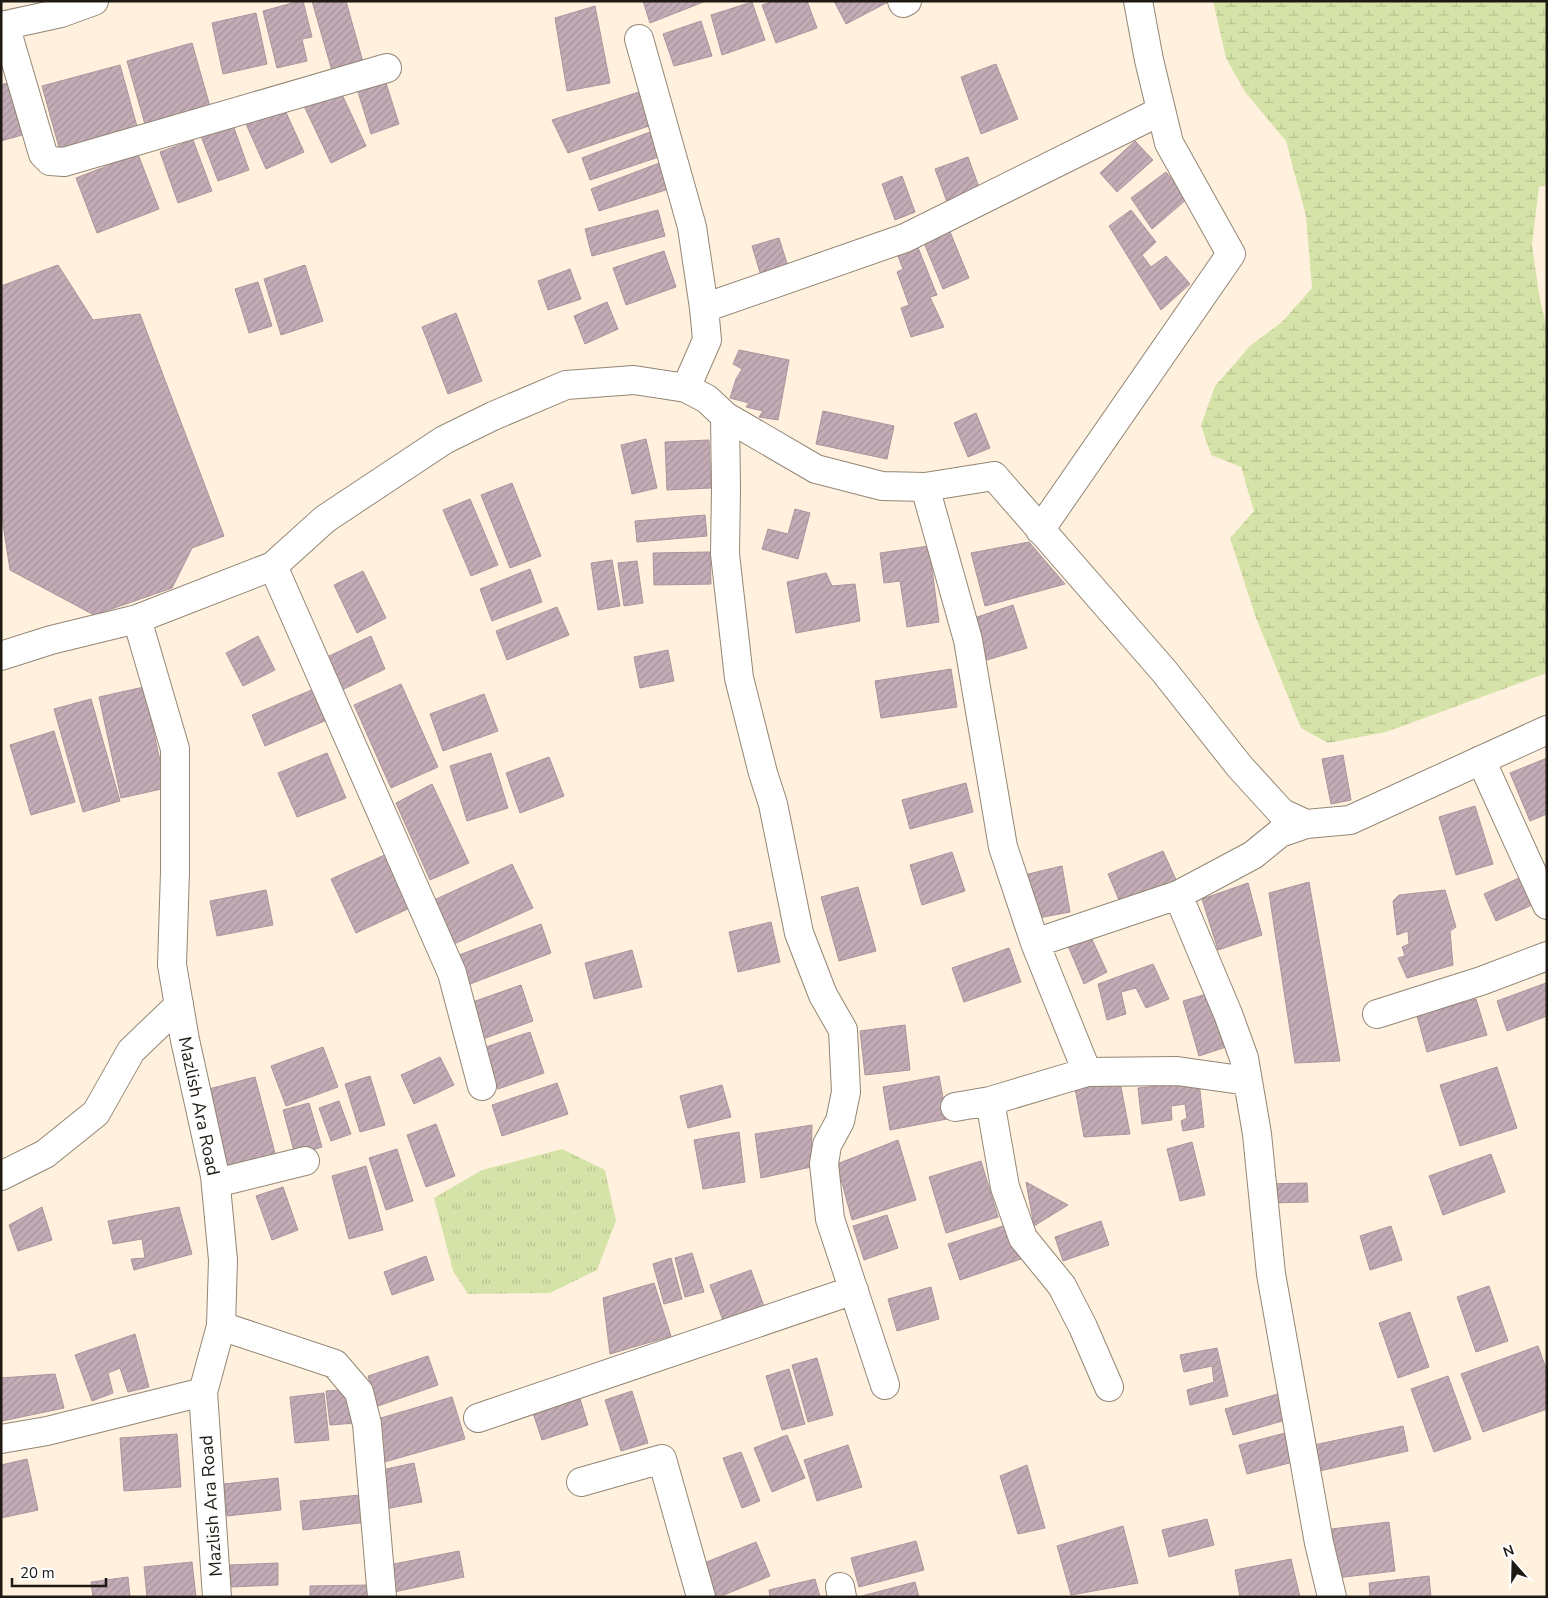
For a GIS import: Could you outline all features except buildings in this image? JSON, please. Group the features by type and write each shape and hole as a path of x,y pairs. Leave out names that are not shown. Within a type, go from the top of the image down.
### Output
{"street":[{"path":"94,1 61,13 3,25 43,154 50,161 64,162 387,68"},
{"path":"902,1 903,3 907,1"},
{"path":"1040,530 1231,254 1169,143 1149,60 1138,1"},
{"path":"639,39 692,227 704,308 707,340 686,388"},
{"path":"704,308 905,238 1161,111"},
{"path":"1,656 51,640 137,619 273,566 325,519 444,440 493,416 566,385 634,380 686,388 707,399 725,416 816,469 882,486 926,487 994,476 1164,671 1240,767 1282,813 1306,824"},
{"path":"725,416 725,554 740,678 763,773 773,804 799,933 823,995 843,1030 846,1092 840,1121 826,1145 824,1164 830,1219 885,1385"},
{"path":"926,487 968,640 1002,847 1035,942 1088,1072"},
{"path":"273,566 452,973 482,1086"},
{"name":"Mazlish Ara Road","path":"137,619 175,750 172,965 216,1183 223,1260 221,1326 203,1392 217,1597"},
{"path":"1035,942 1178,895 1253,855 1280,833 1306,824 1350,820 1547,730"},
{"path":"1481,760 1547,905"},
{"path":"1178,895 1244,1058 1257,1134 1271,1274 1319,1543 1332,1597"},
{"path":"1377,1014 1481,981 1547,956"},
{"path":"1,1176 45,1154 96,1113 131,1051 179,1006"},
{"path":"955,1107 990,1101 1088,1072 1177,1071 1248,1081"},
{"path":"990,1101 1005,1187 1023,1238 1062,1286 1083,1326 1109,1387"},
{"path":"216,1183 305,1161"},
{"path":"478,1418 854,1290"},
{"path":"221,1326 335,1364 359,1392 366,1424 382,1597"},
{"path":"1,1439 47,1431 203,1392"},
{"path":"580,1482 662,1459 701,1597"}],"green space":[{"path":"1213,1 1547,1 1547,185 1539,187 1532,245 1539,294 1547,330 1547,673 1386,732 1328,743 1301,728 1256,618 1230,538 1254,511 1241,467 1211,455 1201,425 1215,386 1250,346 1282,322 1312,288 1306,216 1286,141 1245,92 1226,58"},
{"path":"562,1149 605,1170 616,1221 597,1270 550,1293 468,1294 453,1271 434,1198 482,1170"}]}
